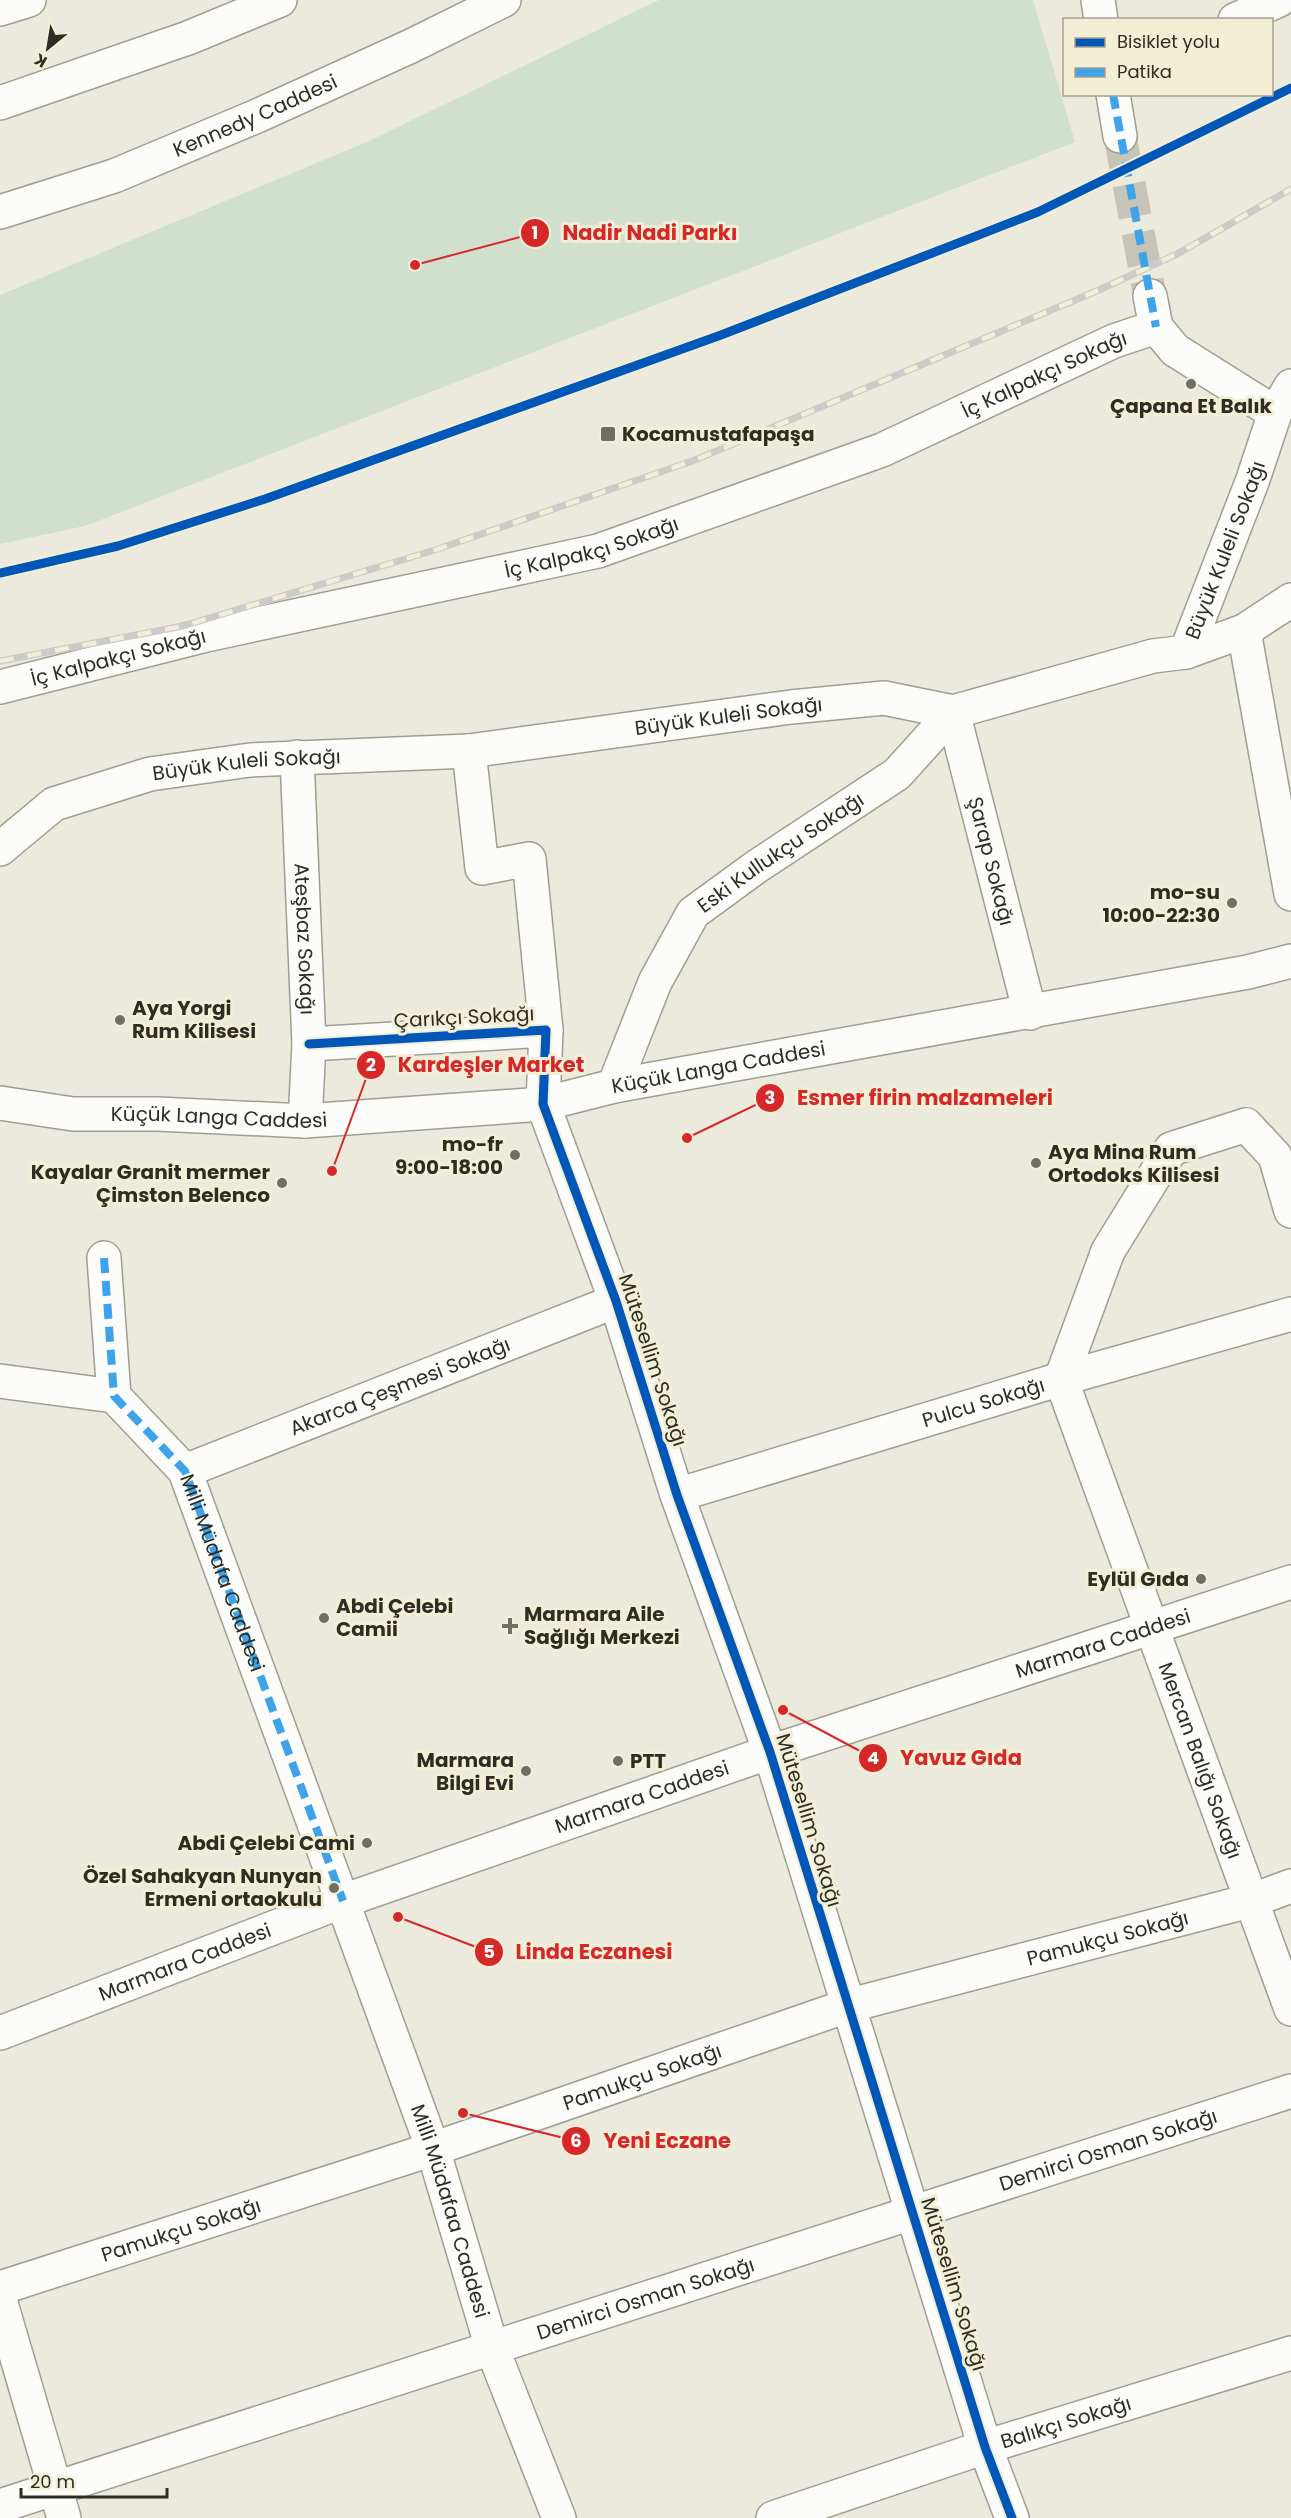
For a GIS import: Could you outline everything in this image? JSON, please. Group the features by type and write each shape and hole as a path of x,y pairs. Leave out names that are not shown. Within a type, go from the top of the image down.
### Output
{"main road":[{"path":"0,9 29,0"},
{"path":"0,103 188,38 280,0"},
{"name":"Kennedy Caddesi","path":"0,213 114,176 257,116 411,46 504,0"},
{"path":"1098,0 1101,18"},
{"path":"1239,18 1278,0"},
{"path":"1113,96 1120,135"},
{"name":"İç Kalpakçı Sokağı","path":"0,687 206,635 598,551 882,450 1114,341 1153,311 1175,351 1283,399"},
{"name":"Büyük Kuleli Sokağı","path":"0,849 54,804 150,774 250,760 470,751 792,706 884,698 953,712 1153,656 1186,652 1283,399"},
{"path":"1186,652 1244,631 1291,600"},
{"path":"1244,631 1291,894"},
{"name":"Şarap Sokağı","path":"953,712 1030,1012"},
{"name":"Eski Kullukçu Sokağı","path":"614,1086 655,982 693,913 756,867 897,774 953,712"},
{"path":"470,751 482,868 530,860 546,1030"},
{"name":"Ateşbaz Sokağı","path":"297,757 309,1044 305,1121"},
{"name":"Küçük Langa Caddesi","path":"0,1102 74,1114 158,1114 305,1121 543,1104 614,1086 1248,972 1291,961"},
{"name":"Çarıkçı Sokağı","path":"309,1044 546,1030 543,1104"},
{"name":"Mütesellim Sokağı","path":"543,1104 616,1300 677,1495 770,1752 985,2446 1012,2518"},
{"path":"1061,1379 1108,1251 1171,1149 1246,1125 1275,1156 1291,1211"},
{"path":"0,1381 114,1396 104,1258"},
{"name":"Akarca Çeşmesi Sokağı","path":"185,1471 616,1300"},
{"name":"Pulcu Sokağı","path":"677,1495 1061,1379 1291,1314"},
{"name":"Mercan Balığı Sokağı","path":"1061,1379 1253,1899 1291,2009"},
{"name":"Milli Müdafa Caddesi","path":"114,1396 185,1471 343,1901"},
{"name":"Marmara Caddesi","path":"0,2033 343,1901 770,1752 1291,1582"},
{"name":"Pamukçu Sokağı","path":"0,2288 433,2149 847,2006 1253,1899 1291,1886"},
{"name":"Milli Müdafaa Caddesi","path":"343,1901 433,2149 492,2348 560,2518"},
{"name":"Demirci Osman Sokağı","path":"0,2506 1291,2091"},
{"path":"0,2300 64,2518"},
{"name":"Balıkçı Sokağı","path":"773,2518 985,2446 1291,2353"}],"green space":[{"path":"659,0 1033,0 1075,142 85,526 0,544 0,295 367,142"}],"tunnel":[{"path":"1120,136 1150,296"}],"railway":[{"path":"0,661 183,626 438,549 695,460 1099,290 1179,253 1291,189"}],"marked path":[{"path":"1113,96 1156,327"},
{"path":"104,1258 114,1396 185,1471 343,1901"}],"cycle path":[{"path":"0,573 118,546 265,499 721,335 1038,212 1291,88"},
{"path":"309,1044 546,1030 543,1104 616,1301 677,1495 770,1752 985,2447 1012,2518"}],"place":[{"name":"Nadir Nadi Parkı","path":"415,265"},
{"name":"Çapana Et Balık","path":"1191,384"},
{"name":"Kocamustafapaşa","path":"608,434"},
{"name":"mo-su 10:00-22:30","path":"1232,903"},
{"name":"Aya Yorgi Rum Kilisesi","path":"120,1020"},
{"name":"Esmer firin malzameleri","path":"687,1138"},
{"name":"mo-fr 9:00-18:00","path":"515,1155"},
{"name":"Aya Mina Rum Ortodoks Kilisesi","path":"1036,1163"},
{"name":"Kardeşler Market","path":"332,1171"},
{"name":"Kayalar Granit mermer Çimston Belenco","path":"282,1183"},
{"name":"Eylül Gıda","path":"1201,1579"},
{"name":"Abdi Çelebi Camii","path":"324,1618"},
{"name":"Marmara Aile Sağlığı Merkezi","path":"510,1626"},
{"name":"Yavuz Gıda","path":"783,1710"},
{"name":"PTT","path":"618,1761"},
{"name":"Marmara Bilgi Evi","path":"526,1771"},
{"name":"Abdi Çelebi Cami","path":"367,1843"},
{"name":"Özel Sahakyan Nunyan Ermeni ortaokulu","path":"334,1888"},
{"name":"Linda Eczanesi","path":"398,1917"},
{"name":"Yeni Eczane","path":"463,2113"}]}
